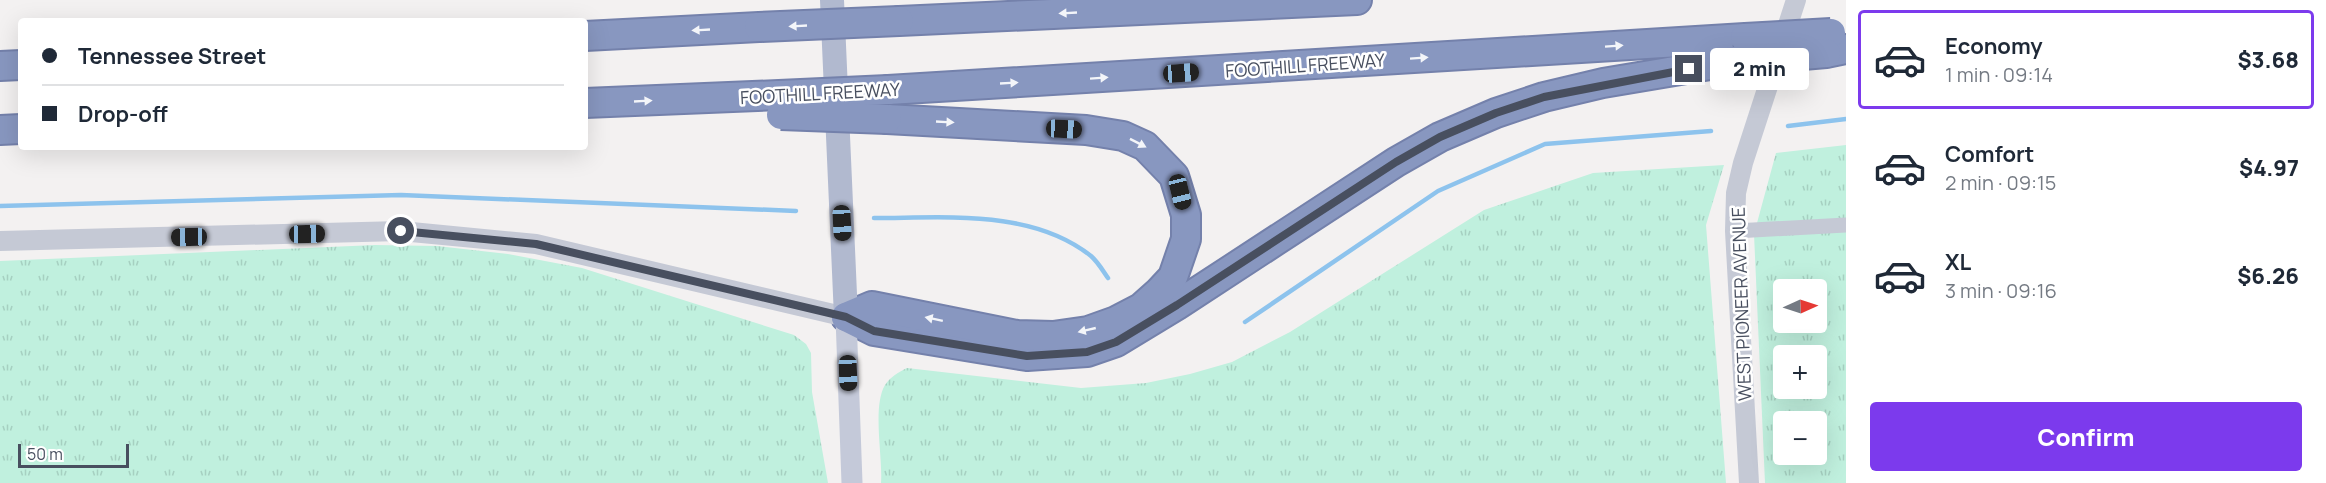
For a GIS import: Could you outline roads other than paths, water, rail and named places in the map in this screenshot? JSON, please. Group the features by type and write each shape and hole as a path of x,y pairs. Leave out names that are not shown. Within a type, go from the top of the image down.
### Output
{"highway":[{"path":"898,21 985,0"},
{"path":"588,36 1357,0"},
{"name":"FOOTHILL FREEWAY","path":"588,103 709,98 780,105 888,90 1739,50 1837,42"},
{"path":"846,317 874,331 1027,356 1087,352 1116,342 1177,305 1396,162 1440,137 1496,113 1544,97 1739,50"},
{"path":"0,66 18,65"},
{"path":"780,105 886,119 1086,130 1123,136 1145,146 1174,176 1186,215 1186,239 1173,276 1141,308 1116,321 1088,331 1053,336 1017,335 872,306 846,317"},
{"path":"0,130 18,129"}],"main road":[{"path":"832,0 852,483"}],"street":[{"name":"WEST PIONEER AVENUE","path":"1749,483 1735,231 1736,194 1743,163 1796,0"},
{"path":"1735,231 1846,225"},
{"path":"0,241 401,231 536,244 846,317"}],"waterway":[{"path":"1788,126 1846,119"},
{"path":"1245,322 1438,191 1545,144 1711,131"},
{"path":"0,206 401,195 796,211"},
{"path":"874,218 959,218 1015,223 1042,230 1068,241 1091,256 1108,278"}]}
